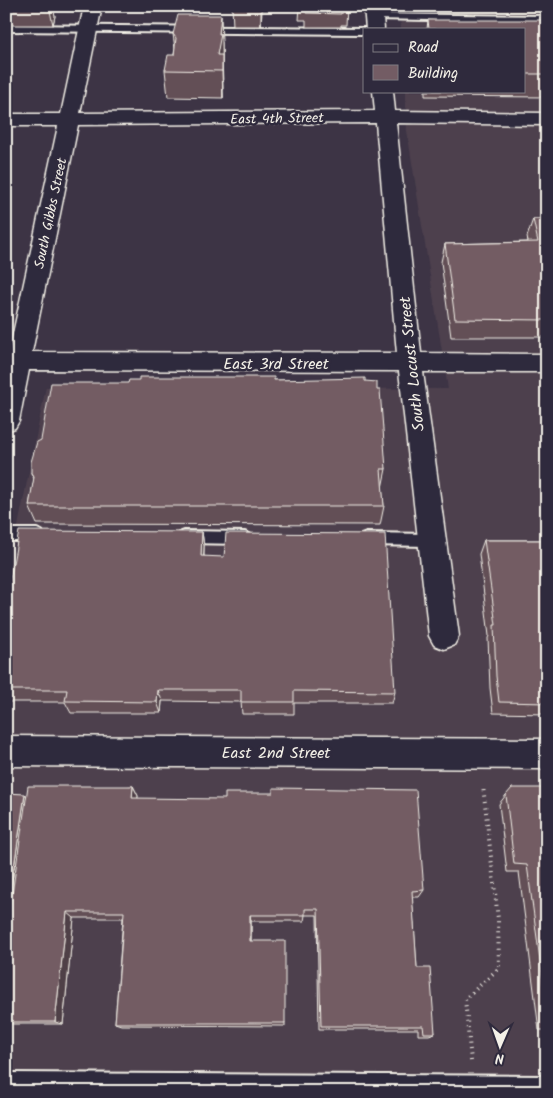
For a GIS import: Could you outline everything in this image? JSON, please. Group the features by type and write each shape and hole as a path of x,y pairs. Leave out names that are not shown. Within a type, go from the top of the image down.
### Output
{"street":[{"name":"South Gibbs Street","path":"6,421 12,361 70,120 93,6"},
{"name":"South Locust Street","path":"383,92 410,364 430,540 444,636"},
{"name":"East 4th Street","path":"6,120 387,116 547,119"},
{"name":"East 3rd Street","path":"12,361 410,364 547,363"},
{"name":"East 2nd Street","path":"6,751 547,754"}],"lane":[{"path":"6,28 88,28 372,21 440,13 547,19"},
{"path":"6,535 56,535"},
{"path":"174,537 263,538"},
{"path":"352,539 430,540"},
{"path":"6,1082 547,1085"}],"path":[{"path":"474,1085 465,999 499,968 498,919 483,786"}],"shaded area":[{"path":"399,6 547,6 547,1092 6,1092 6,586 46,387 448,389 407,131 405,92 526,92 526,28 401,28"}],"building":[{"path":"261,6 261,8 232,7"},
{"path":"306,6 347,6 347,12 341,11 341,14 306,13"},
{"path":"178,15 221,15 219,34 221,34 217,55 222,55 222,71 165,70 168,55 174,55 176,38 173,34"},
{"path":"428,20 542,20 544,27 547,27 547,74 526,74 526,28 429,28"},
{"path":"533,219 547,219 547,320 455,319 445,244 538,242"},
{"path":"139,377 274,377 274,380 365,378 365,381 377,382 377,390 380,390 386,469 381,469 384,506 29,506 34,477 31,473 31,462 37,442 41,440 51,383 128,383 129,380 139,380"},
{"path":"19,531 202,532 201,556 224,557 226,533 385,534 395,692 294,691 294,702 241,702 241,690 158,690 157,702 65,701 67,690 6,690 6,601"},
{"path":"484,540 547,540 547,703 499,702 494,625 496,625"},
{"path":"28,786 133,786 132,798 225,799 225,793 273,793 273,788 416,790 424,890 412,891 417,968 430,968 435,1033 424,1033 423,1026 321,1026 318,909 305,909 305,915 250,915 250,941 285,941 285,1023 115,1023 124,912 67,912 55,1022 6,1022 6,935"},
{"path":"512,788 547,788 547,1011 527,865 514,864 506,795"},
{"path":"6,793 25,794 6,921"}]}
